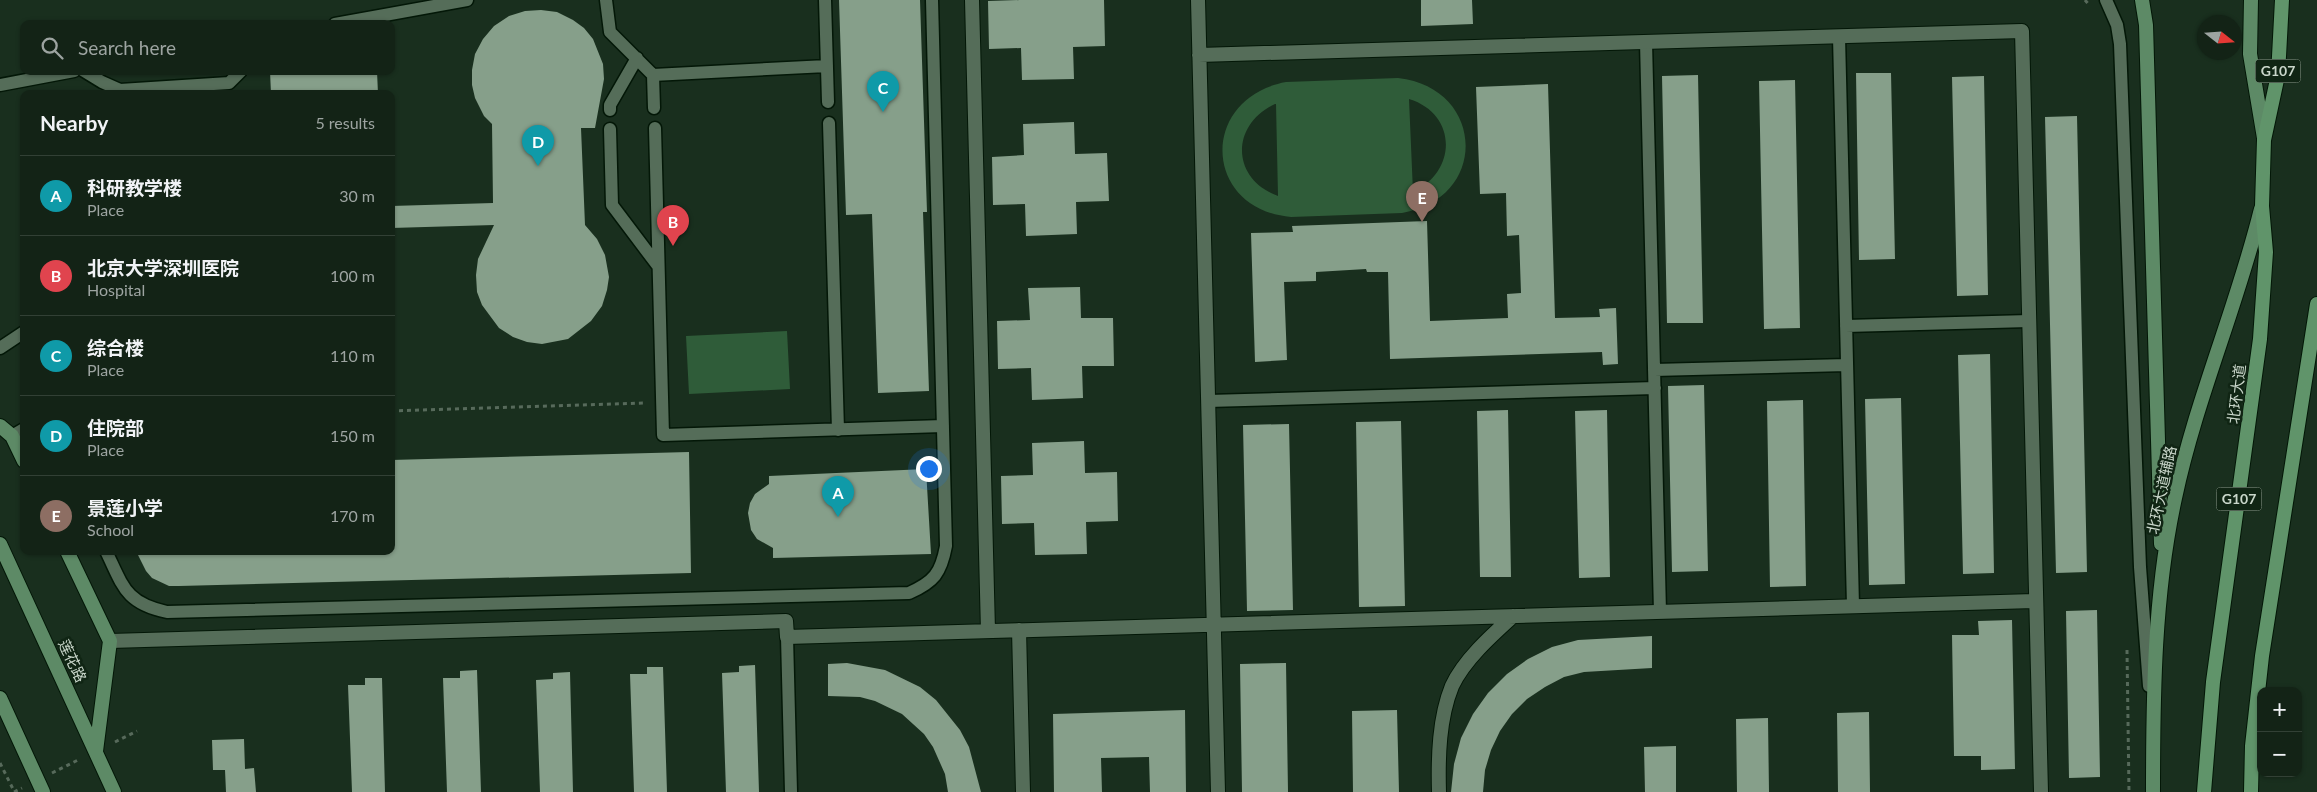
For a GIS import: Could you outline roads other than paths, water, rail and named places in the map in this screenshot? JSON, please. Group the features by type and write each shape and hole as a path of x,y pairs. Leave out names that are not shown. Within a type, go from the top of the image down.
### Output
{"highway":[{"name":"北环大道","path":"2204,792 2213,682 2260,339 2266,252 2262,206 2264,140 2278,75 2282,0"},
{"path":"2251,792 2252,746 2262,656 2317,304"}],"main road":[{"path":"2142,0 2146,25 2162,576"},
{"path":"2251,0 2250,54 2264,140"},
{"name":"北环大道辅路","path":"2153,792 2153,740 2162,576 2175,499 2200,398 2249,258 2262,206"},
{"path":"0,426 18,432"},
{"name":"莲花路","path":"0,544 114,792"},
{"path":"69,555 110,641 96,751"},
{"path":"0,698 41,786"}],"street":[{"path":"972,0 988,631"},
{"path":"1198,0 1218,792"},
{"path":"1199,55 2022,31 2041,792"},
{"path":"110,641 786,621 787,637 2036,601"},
{"path":"1439,792 1442,721 1453,685 1479,647 1513,616"},
{"path":"1019,630 1024,792"}],"lane":[{"path":"357,20 466,0"},
{"path":"606,0 610,32 653,75 654,108"},
{"path":"825,0 828,102"},
{"path":"108,555 126,592 138,602 167,612 908,593 923,587 934,577 942,564 946,546 932,0"},
{"path":"2106,0 2118,25 2120,44 2140,567 2153,740"},
{"path":"1839,36 1853,606"},
{"path":"1646,42 1660,612"},
{"path":"610,110 610,105 637,58"},
{"path":"653,75 827,66"},
{"path":"0,85 53,75"},
{"path":"91,75 120,90 229,83 238,75"},
{"path":"829,123 838,430"},
{"path":"655,128 663,436 943,426"},
{"path":"610,129 612,205 658,266"},
{"path":"1846,326 2029,321"},
{"path":"0,348 20,335"},
{"path":"1654,370 1847,365"},
{"path":"1208,401 1655,388"},
{"path":"787,637 791,792"}],"place":[{"name":"综合楼","path":"883,112"},
{"name":"住院部","path":"538,166"},
{"name":"景莲小学","path":"1422,222"},
{"name":"北京大学深圳医院","path":"673,246"},
{"name":"科研教学楼","path":"838,517"}]}
